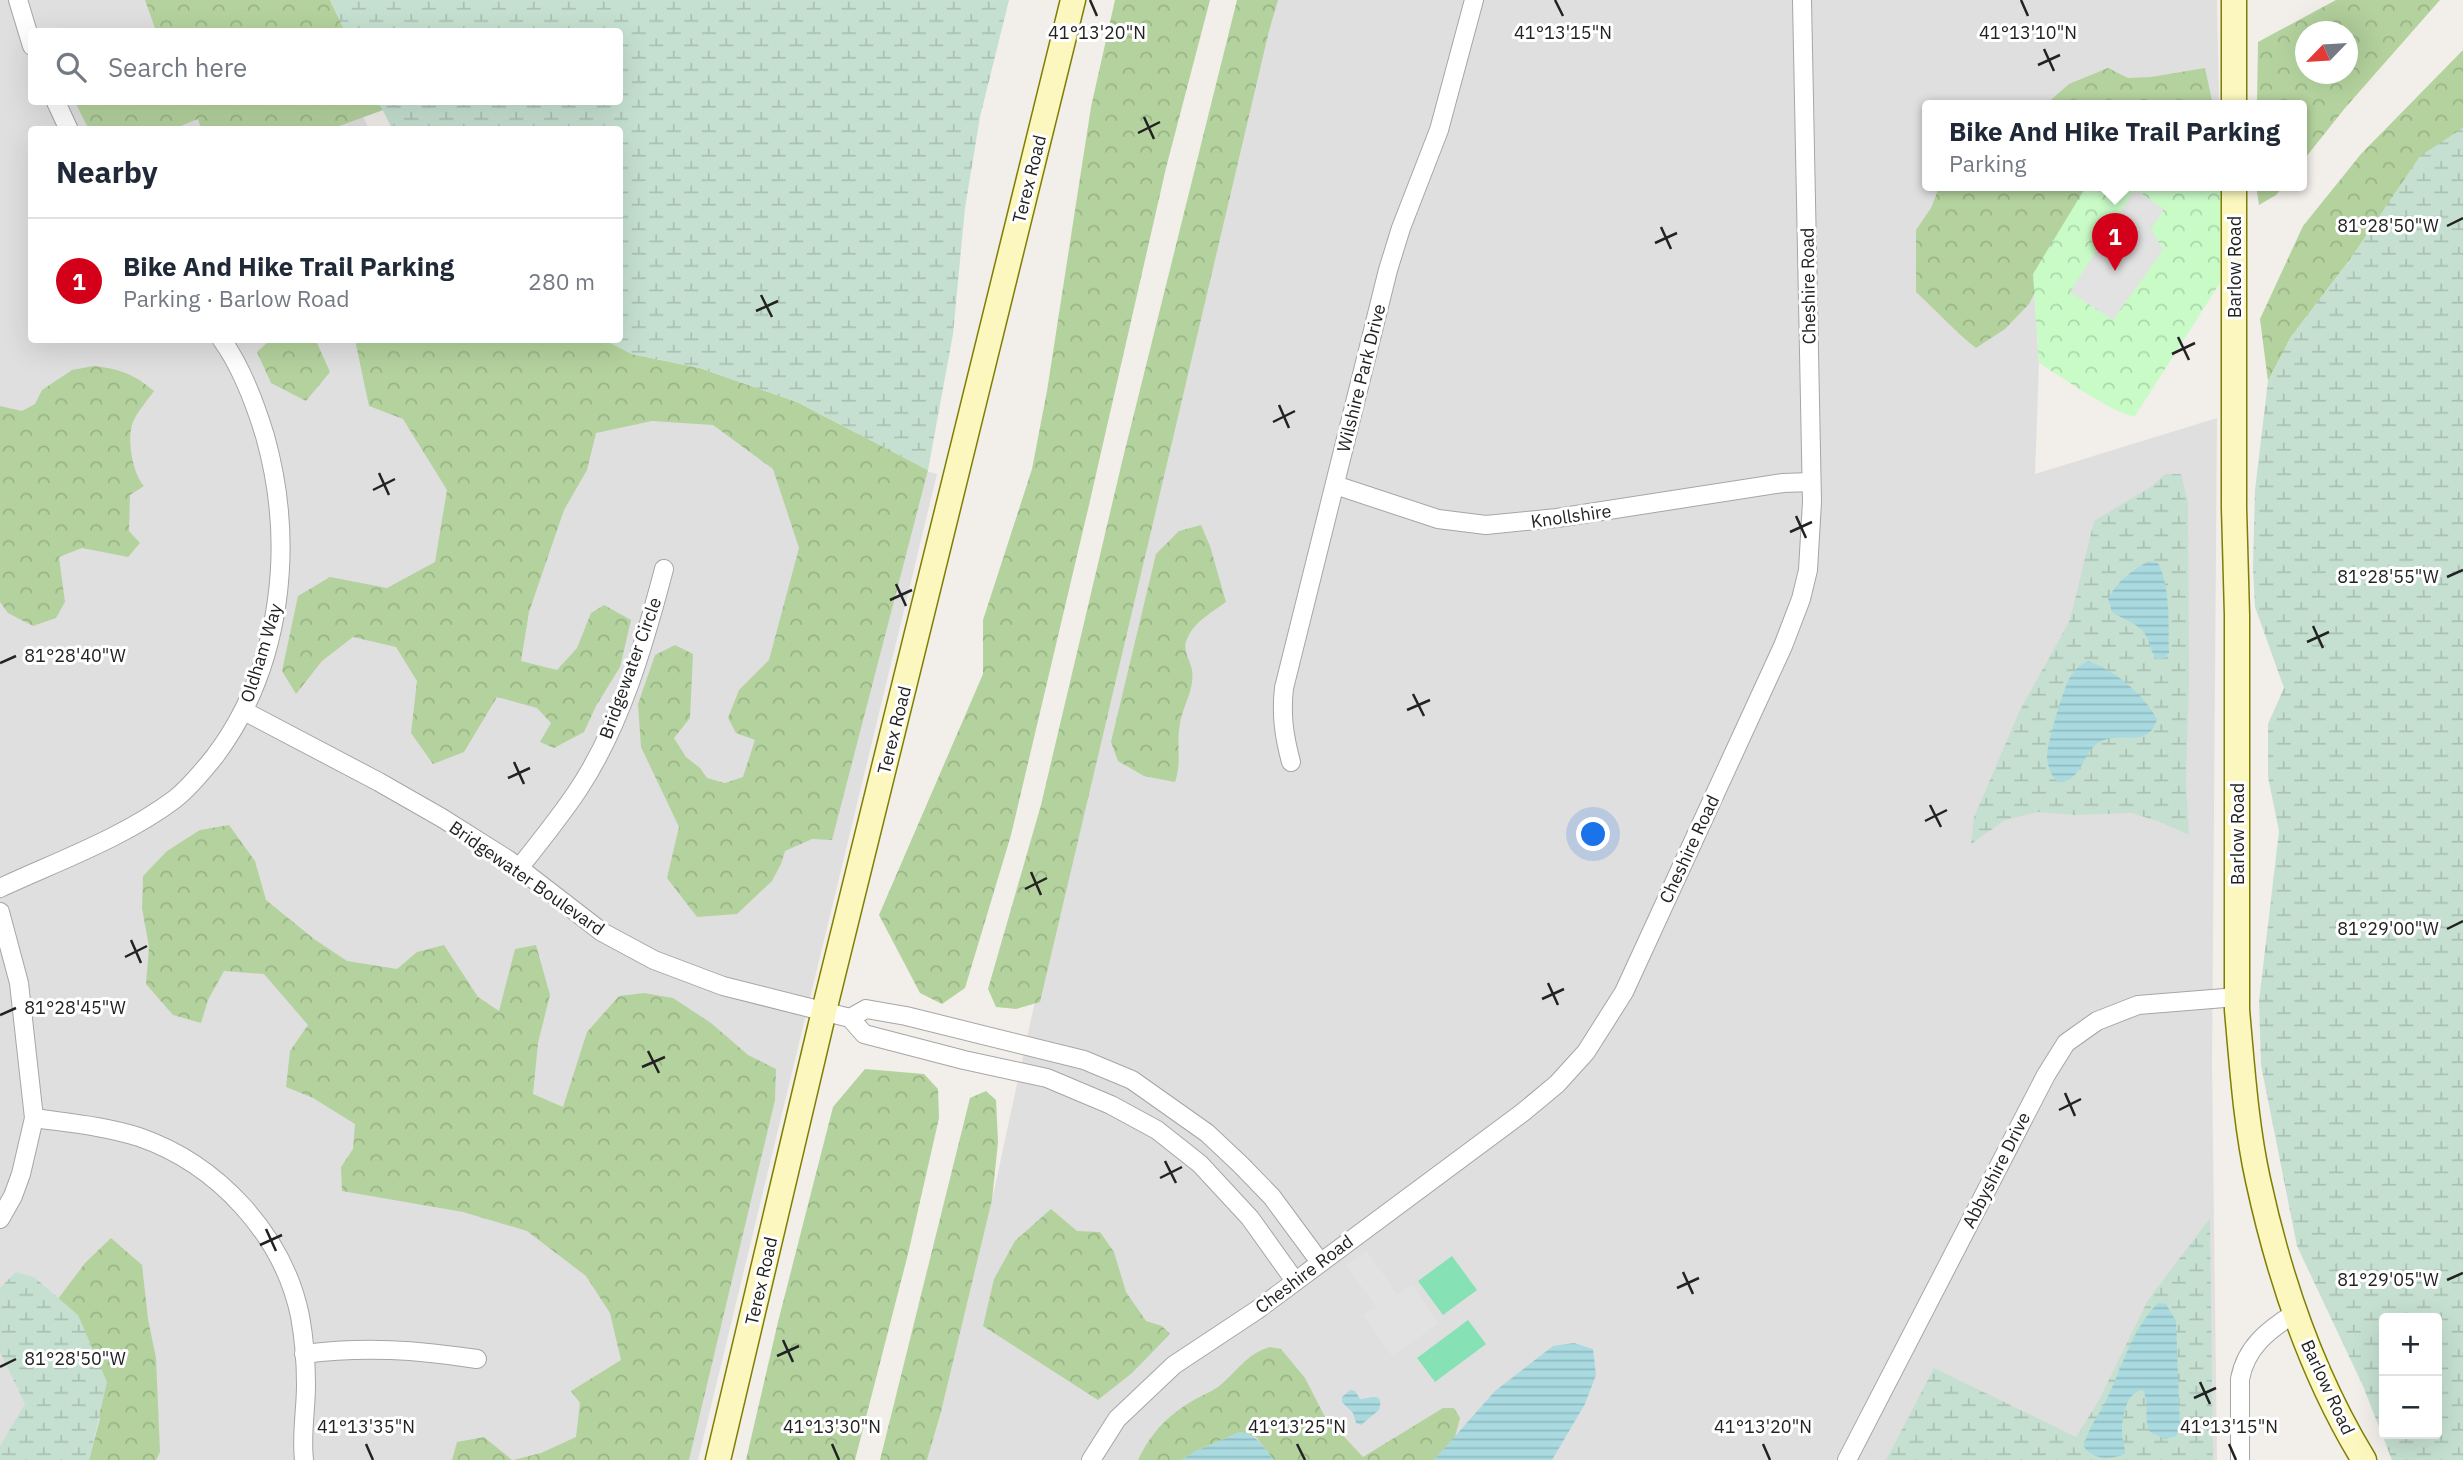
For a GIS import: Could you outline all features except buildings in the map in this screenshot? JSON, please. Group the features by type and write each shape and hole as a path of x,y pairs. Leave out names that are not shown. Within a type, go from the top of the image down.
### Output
{"main road":[{"name":"Terex Road","path":"718,1460 824,1011 1073,0"},
{"path":"2234,0 2234,100"},
{"name":"Barlow Road","path":"2234,191 2237,997 2241,1060 2258,1178 2295,1313 2342,1421 2364,1460"}],"street":[{"path":"18,0 28,33"},
{"name":"Wilshire Park Drive","path":"1292,762 1282,731 1284,688 1388,270 1439,130 1474,0"},
{"name":"Cheshire Road","path":"1091,1460 1118,1419 1174,1365 1257,1310 1522,1113 1557,1084 1600,1032 1624,992 1783,646 1801,599 1811,548 1802,0"},
{"path":"57,105 67,126"},
{"name":"Oldham Way","path":"0,888 126,830 176,798 203,772 244,711 258,675 278,601 281,536 278,495 259,416 244,379 224,343"},
{"name":"Knollshire","path":"1335,485 1438,519 1486,525 1557,518 1783,483 1811,482"},
{"name":"Bridgewater Circle","path":"519,868 578,790 616,718 652,616 664,569"},
{"name":"Bridgewater Boulevard","path":"244,711 442,818 519,868 602,932 654,960 723,986 850,1018"},
{"path":"0,912 19,983 34,1118 21,1174 0,1219"},
{"name":"Abbyshire Drive","path":"1847,1460 2046,1075 2066,1043 2097,1021 2138,1005 2237,997"},
{"path":"1295,1281 1250,1218 1200,1164 1157,1130 1089,1095 1047,1078 864,1034 850,1018 866,1009 1054,1051 1132,1080 1207,1133 1241,1165 1272,1197 1320,1262"},
{"path":"1047,1078 1054,1051"},
{"path":"1157,1130 1173,1107"},
{"path":"34,1118 104,1128 169,1150 198,1167 245,1208 265,1235 281,1265 300,1315 306,1384 304,1460"},
{"path":"2240,1460 2240,1379 2245,1362 2261,1338 2295,1313"},
{"path":"304,1354 367,1348 423,1351 477,1359"}],"shaded area":[{"path":"0,0 309,0 323,28 28,28 28,105 357,105 368,126 28,126 28,343 469,343 475,355 937,474 698,1460 0,1460"},
{"path":"1270,0 2217,0 2219,100 1922,100 1922,191 2083,191 2033,274 2039,363 2035,474 2217,418 2212,1065 2217,1460 927,1460 992,1200 1045,955"},
{"path":"2134,191 2138,191 2164,209 2151,229 2163,250 2113,320 2070,292"},
{"path":"1367,1251 1397,1294 1412,1284 1439,1323 1392,1356 1363,1316 1376,1307 1346,1265"}],"green space":[{"path":"145,0 330,0 344,28 155,28"},
{"path":"330,0 1009,0 980,117 965,208 953,334 928,470 797,402 700,368 632,354 611,343 623,343 623,126 391,126 380,105 623,105 623,28 344,28"},
{"path":"1115,0 1210,0 1166,168 1011,835 965,988 942,1004 920,993 879,915 983,674 983,620 1032,469 1047,391 1091,107"},
{"path":"1237,0 1278,0 1040,1002 1016,1009 996,1007 988,989 1041,805 1122,462"},
{"path":"2336,0 2440,0 2307,156 2307,100 2257,100 2258,42 2295,22 2295,84 2358,84 2358,21 2297,21"},
{"path":"2463,50 2463,128 2420,157 2351,258 2291,337 2268,381 2260,319 2303,226 2361,154"},
{"path":"2108,68 2128,78 2205,68 2212,100 2051,100 2069,84"},
{"path":"76,105 380,105 383,110 339,126 200,126 198,119 180,126 87,126"},
{"path":"2463,128 2463,1460 2392,1460 2384,1439 2442,1439 2442,1313 2379,1313 2379,1427 2363,1386 2297,1246 2261,1065 2259,1001 2279,831 2268,777 2268,724 2284,688 2255,607 2255,490 2268,381 2291,337 2351,258 2420,156"},
{"path":"1938,191 2114,191 2039,284 2029,304 2005,329 1976,348 1916,292 1916,230 1931,208"},
{"path":"2083,191 2221,191 2220,283 2135,416 2101,402 2039,363 2033,274"},
{"path":"2257,191 2279,191 2276,195 2259,205"},
{"path":"267,343 317,343 330,372 306,401 271,383 257,352"},
{"path":"356,343 611,343 632,354 700,368 797,402 928,470 832,840 812,839 785,851 772,881 737,914 697,917 667,878 679,827 641,747 638,704 655,655 675,645 693,654 690,718 674,738 686,757 700,768 707,778 725,783 743,777 755,740 736,733 728,718 739,690 769,660 799,548 773,469 713,425 652,421 596,433 587,470 564,510 529,612 521,661 557,670 577,648 591,613 604,605 631,620 620,667 584,732 554,748 540,742 551,723 537,708 497,697 464,752 433,764 411,733 417,681 396,647 353,637 322,661 296,694 282,671 298,596 330,577 387,588 435,562 447,490 403,419 369,406"},
{"path":"94,366 126,373 154,391 136,416 131,432 134,466 144,486 130,495 129,531 140,543 128,557 82,548 59,557 65,602 56,618 33,626 8,613 0,602 0,406 22,411 35,404 42,390 72,370"},
{"path":"2165,474 2181,474 2188,502 2189,682 2186,782 2189,835 2132,813 2075,815 2038,812 2005,820 1971,844 1974,817 2020,710 2070,620 2094,521 2152,486"},
{"path":"1201,525 1226,602 1198,623 1186,643 1192,677 1180,723 1175,782 1144,776 1118,761 1111,742 1156,554 1179,531"},
{"path":"229,825 255,861 266,900 314,939 347,961 397,969 417,952 444,945 478,997 499,1011 515,949 536,945 550,995 538,1043 533,1094 563,1107 587,1032 619,996 644,993 673,998 711,1023 748,1055 776,1069 775,1100 689,1460 513,1460 541,1453 576,1437 580,1403 571,1391 621,1360 610,1313 586,1276 527,1231 463,1212 342,1191 341,1167 353,1149 355,1124 313,1098 286,1087 290,1051 308,1025 264,974 224,971 208,1000 201,1023 173,1015 146,984 149,947 142,908 143,876 167,851 200,830"},
{"path":"865,1069 924,1074 938,1089 939,1118 908,1254 855,1460 746,1460 833,1107"},
{"path":"986,1091 996,1100 998,1142 992,1200 941,1412 927,1460 880,1460 970,1098"},
{"path":"1051,1209 1077,1231 1100,1232 1114,1252 1126,1292 1146,1321 1162,1326 1170,1334 1132,1373 1098,1400 983,1326 994,1279 1015,1241"},
{"path":"2210,1218 2213,1460 1886,1460 1934,1368 2076,1437 2098,1402 2148,1300"},
{"path":"111,1238 142,1265 148,1319 156,1358 160,1452 156,1460 89,1460 100,1419 58,1299 85,1263"},
{"path":"1452,1256 1477,1290 1443,1315 1418,1281"},
{"path":"16,1272 34,1277 78,1315 107,1382 89,1460 0,1460 0,1446 25,1404 0,1352 0,1288"},
{"path":"1468,1320 1486,1344 1435,1382 1417,1358"},
{"path":"1270,1347 1281,1349 1305,1378 1324,1415 1363,1457 1443,1408 1454,1408 1460,1418 1455,1437 1434,1460 1274,1460 1256,1437 1240,1432 1182,1460 1138,1460 1165,1421 1192,1401 1218,1387 1248,1359"},
{"path":"484,1437 512,1460 452,1460 457,1442"}],"water":[{"path":"2149,561 2158,563 2165,584 2168,607 2169,653 2164,658 2157,659 2142,630 2112,612 2108,599 2116,586 2136,568"},
{"path":"2088,661 2108,670 2128,684 2145,701 2157,719 2153,728 2141,737 2100,742 2089,752 2072,777 2058,782 2050,771 2047,758 2052,731 2069,679 2077,668"},
{"path":"2158,1303 2166,1304 2176,1321 2180,1427 2176,1436 2165,1439 2150,1432 2145,1395 2143,1390 2137,1392 2129,1400 2124,1413 2122,1432 2125,1454 2108,1458 2097,1457 2084,1447 2087,1435 2105,1403 2134,1338"},
{"path":"1574,1343 1593,1349 1596,1375 1585,1404 1552,1460 1434,1460 1495,1391 1553,1346"},
{"path":"1350,1390 1355,1391 1360,1399 1375,1397 1380,1400 1379,1410 1361,1425 1356,1423 1353,1413 1342,1402 1342,1397"},
{"path":"1240,1432 1255,1438 1274,1460 1182,1460 1194,1452"}],"place":[{"name":"Bike And Hike Trail Parking","path":"2115,271"}]}
